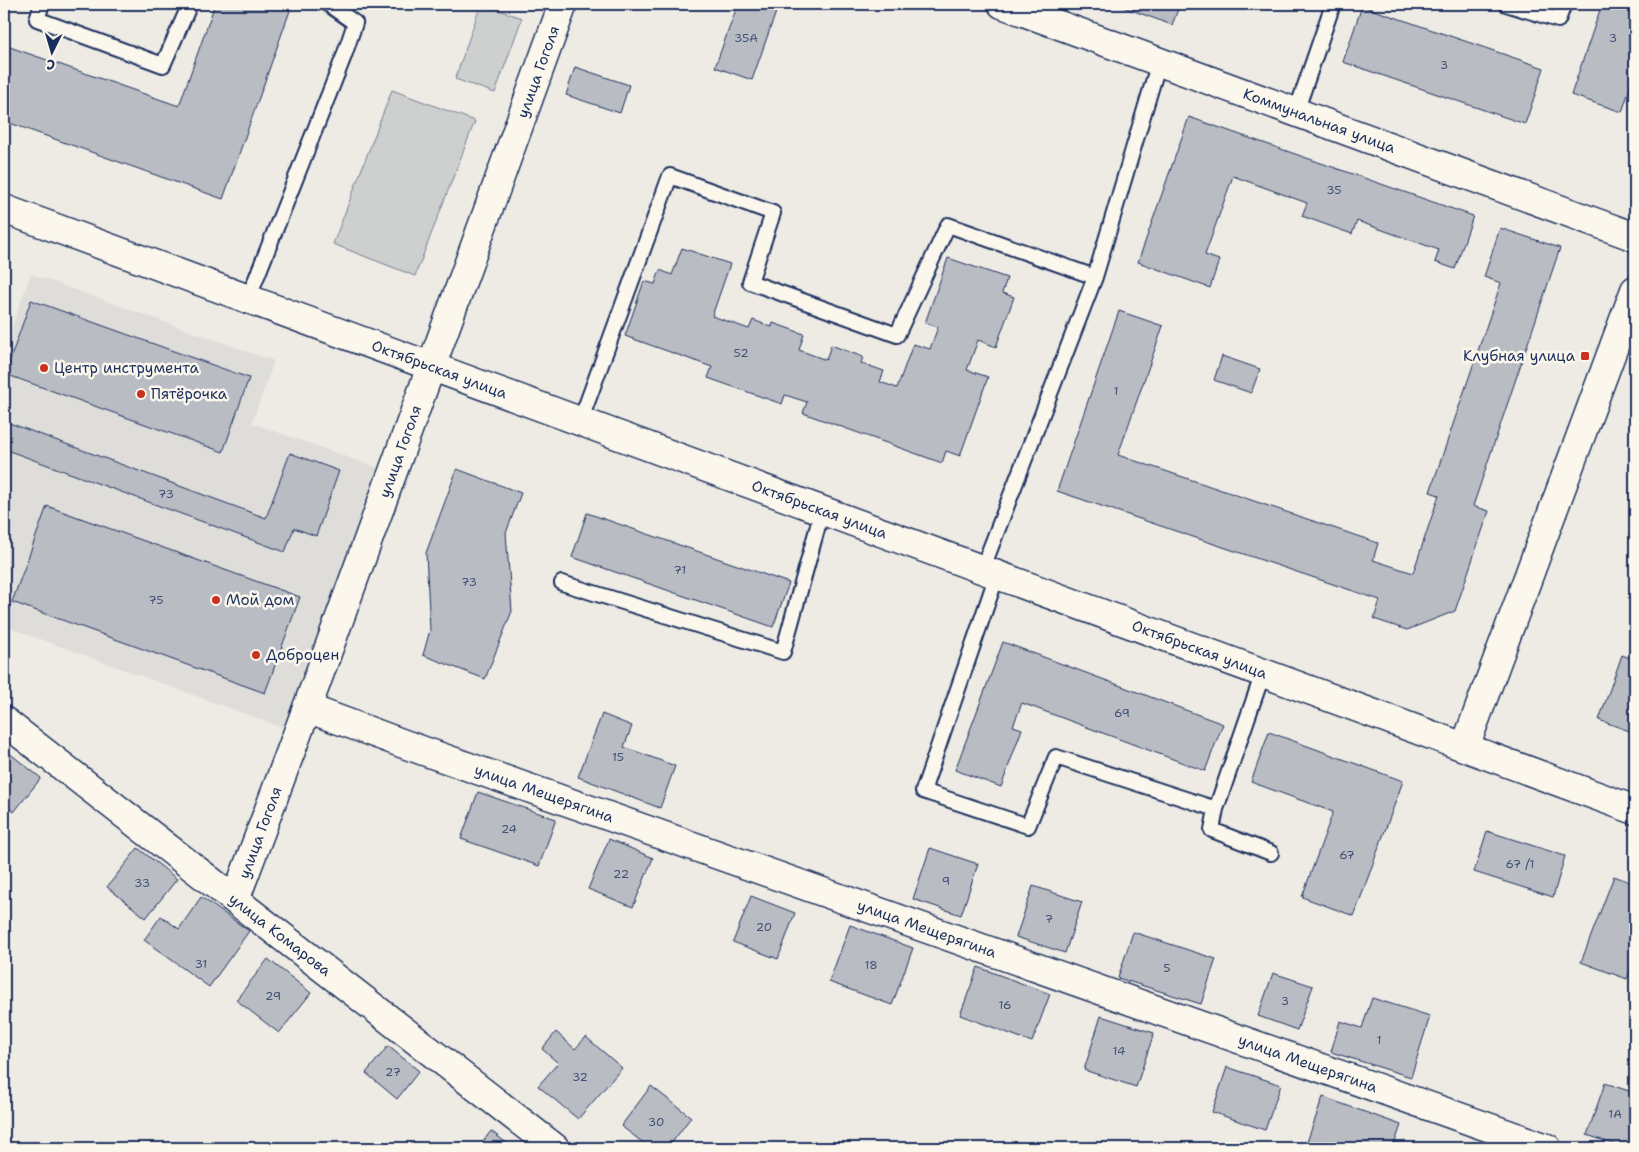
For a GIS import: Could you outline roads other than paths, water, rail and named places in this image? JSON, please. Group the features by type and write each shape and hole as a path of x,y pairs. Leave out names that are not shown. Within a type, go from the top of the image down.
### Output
{"street":[{"name":"улица Гоголя","path":"235,900 307,708 563,4"},
{"name":"Коммунальная улица","path":"1002,4 1635,237"},
{"name":"Октябрьская улица","path":"4,209 1635,810"},
{"path":"1465,748 1635,290"},
{"name":"улица Мещерягина","path":"307,708 1547,1148"},
{"name":"улица Комарова","path":"4,721 555,1148"}],"lane":[{"path":"42,4 37,18 163,65 190,4"},
{"path":"248,299 344,56 355,23 328,4"},
{"path":"1296,112 1333,4"},
{"path":"1506,4 1558,20 1564,4"},
{"path":"1159,62 1095,276 990,572 923,791 1028,826 1056,757 1216,809"},
{"path":"580,422 670,176 773,213 750,282 897,335 948,225 1095,276"},
{"path":"562,583 783,652 822,511"},
{"path":"1263,673 1216,809 1212,830 1271,853"}],"place":[{"name":"Клубная улица","path":"1585,356"},
{"name":"Центр инструмента","path":"44,368"},
{"name":"Пятёрочка","path":"141,394"},
{"name":"Мой дом","path":"216,600"},
{"name":"Доброцен","path":"256,655"}]}
